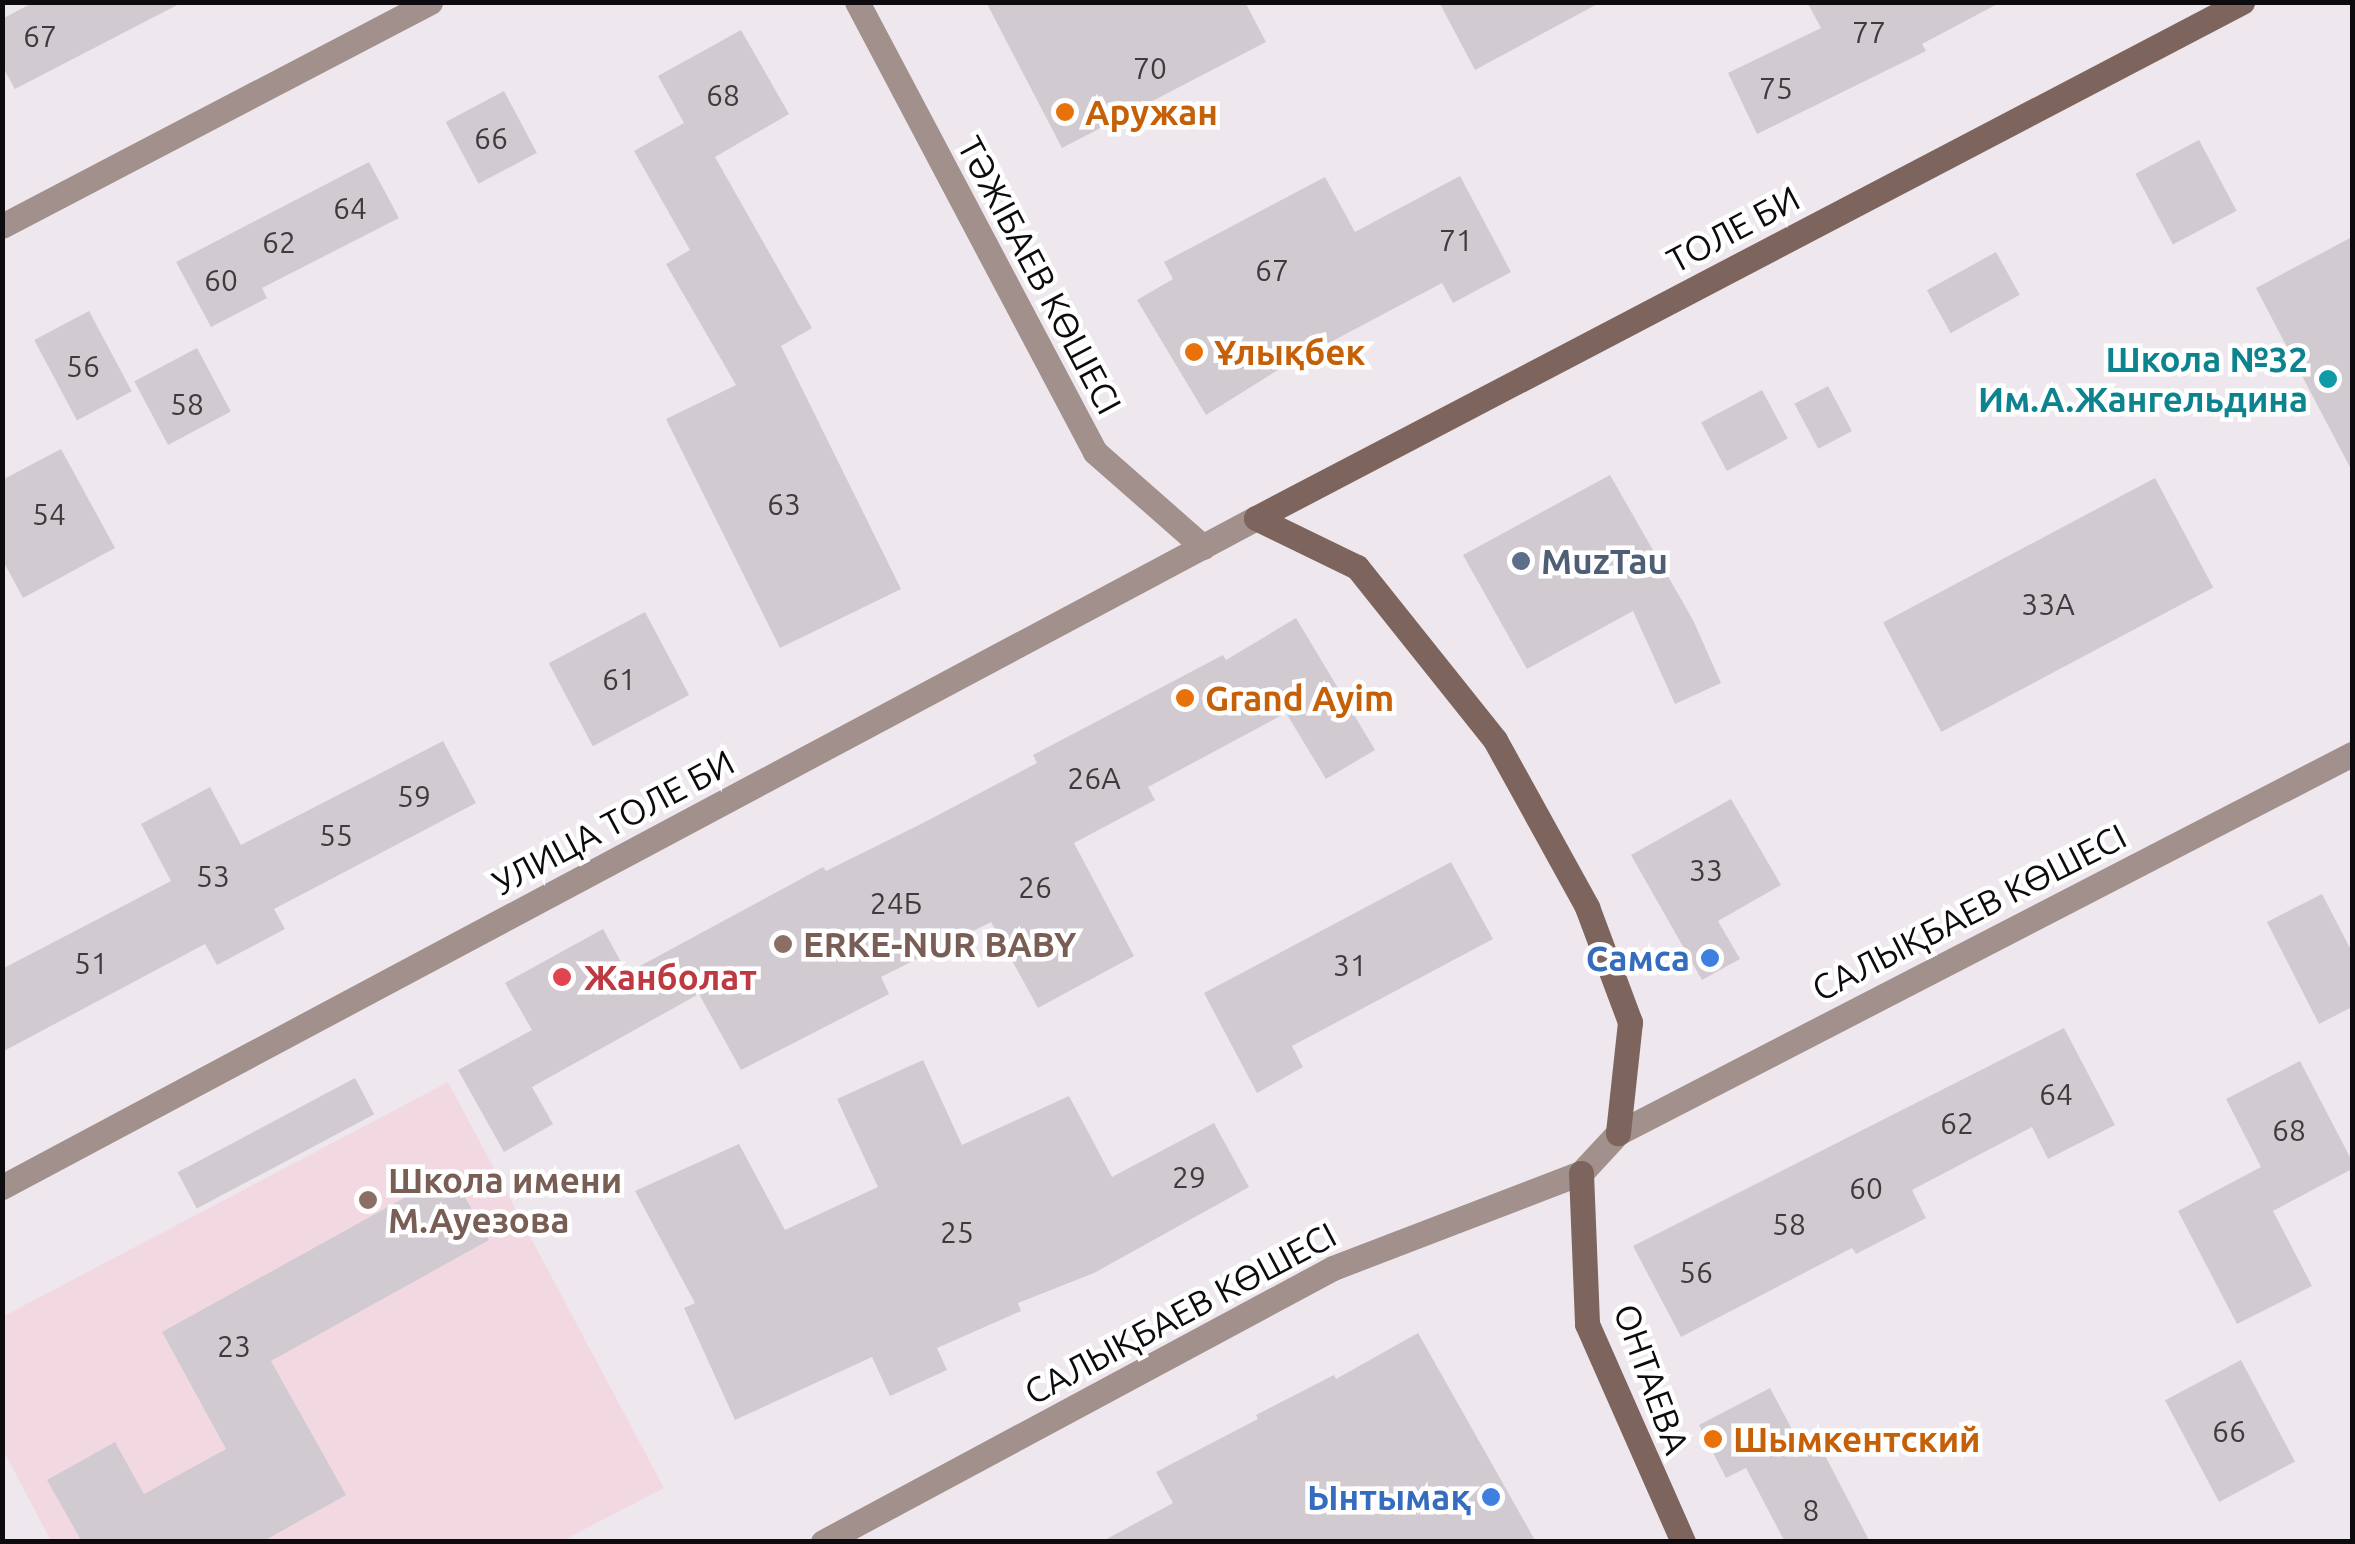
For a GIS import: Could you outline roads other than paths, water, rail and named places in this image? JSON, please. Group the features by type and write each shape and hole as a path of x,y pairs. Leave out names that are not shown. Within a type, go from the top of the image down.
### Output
{"main road":[{"name":"ТОЛЕ БИ","path":"1256,518 2242,2"},
{"path":"1256,518 1357,567 1495,740 1587,907 1630,1022 1618,1133"},
{"name":"ОНТАЕВА","path":"1581,1174 1587,1324 1684,1542"}],"street":[{"path":"2,226 430,2"},
{"name":"ТӘЖІБАЕВ КӨШЕСІ","path":"857,2 1095,452 1203,547"},
{"name":"УЛИЦА ТОЛЕ БИ","path":"2,1188 1256,518"},
{"name":"САЛЫҚБАЕВ КӨШЕСІ","path":"1618,1133 2352,754"},
{"path":"1581,1174 1618,1133"},
{"name":"САЛЫҚБАЕВ КӨШЕСІ","path":"823,1542 1333,1268 1581,1174"}],"place":[{"name":"Аружан","path":"1065,112"},
{"name":"Ұлықбек","path":"1194,352"},
{"name":"Школа №32 Им.А.Жангельдина","path":"2328,379"},
{"name":"MuzTau","path":"1521,561"},
{"name":"Grand Ayim","path":"1185,698"},
{"name":"ERKE-NUR BABY","path":"783,944"},
{"name":"Самса","path":"1710,958"},
{"name":"Жанболат","path":"562,977"},
{"name":"Школа имени М.Ауезова","path":"368,1200"},
{"name":"Шымкентский","path":"1713,1439"},
{"name":"Ынтымақ","path":"1491,1497"}]}
